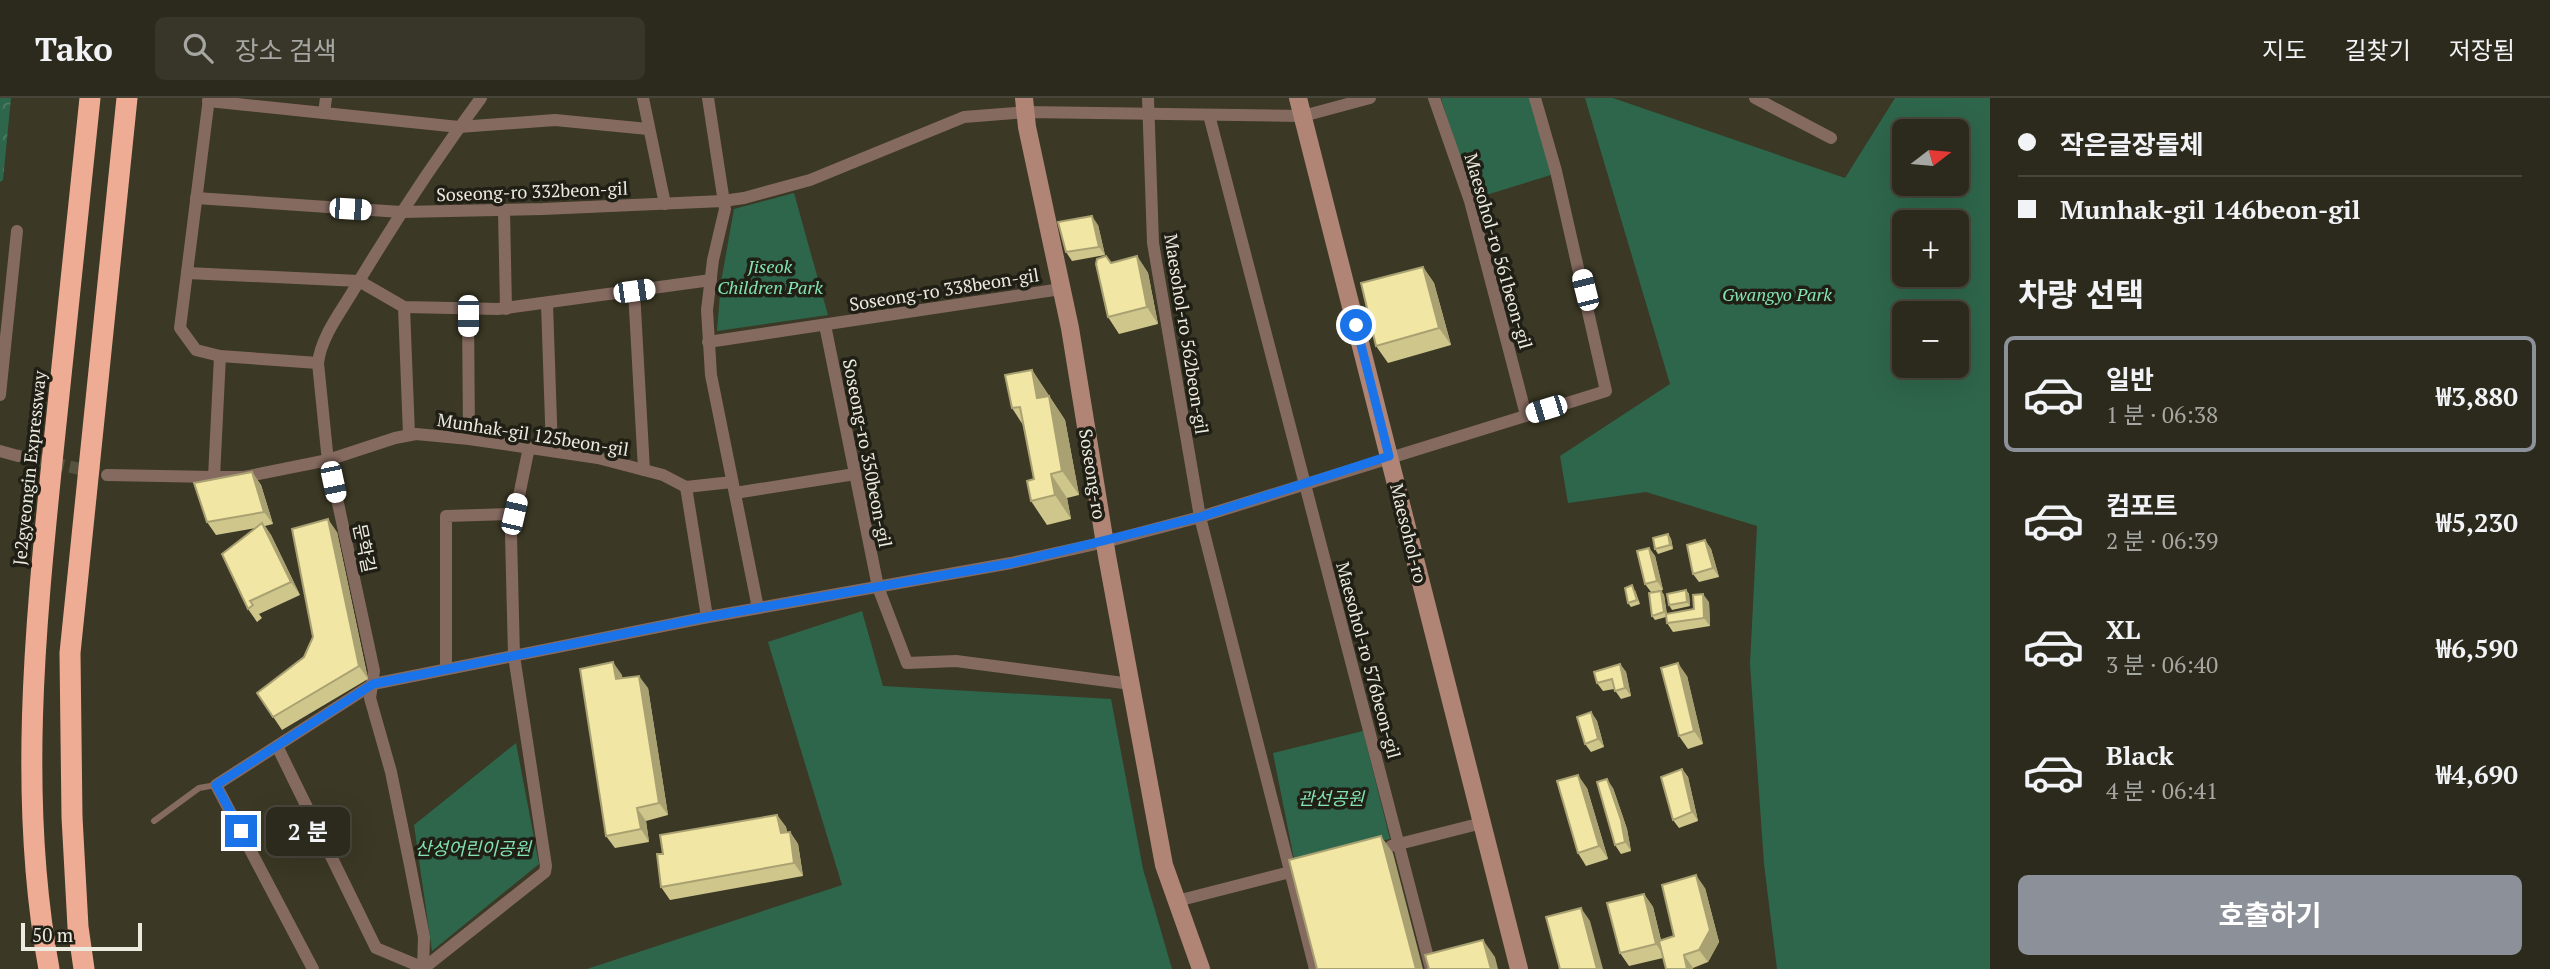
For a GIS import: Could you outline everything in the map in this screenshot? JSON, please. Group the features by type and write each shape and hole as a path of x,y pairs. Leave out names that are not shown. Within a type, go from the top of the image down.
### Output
{"highway":[{"name":"Je2gyeongin Expressway","path":"49,969 34,839 32,743 37,611 90,98"},
{"path":"84,969 78,927 72,817 71,653 127,98"}],"street":[{"path":"324,113 326,98"},
{"name":"문학길","path":"424,968 424,937 410,865 391,772 370,698 374,671 328,460 318,363 320,350 401,212 429,168 481,98"},
{"path":"643,98 665,204"},
{"path":"708,98 724,209 708,310 711,375 758,608"},
{"name":"Maesohol-ro 562beon-gil","path":"1148,98 1153,243 1200,517"},
{"path":"1025,105 1149,114 1209,115 1370,98"},
{"name":"Maesohol-ro 561beon-gil","path":"1434,98 1470,201 1526,415"},
{"path":"313,969 216,785 373,684 707,617 1012,563 1105,542 1200,517 1389,456 1606,391 1556,171 1535,98"},
{"path":"1755,98 1831,138"},
{"path":"318,363 220,356 196,350 180,328 209,100 459,127 555,120 648,129"},
{"name":"Soseong-ro 332beon-gil","path":"196,198 401,212 723,201 810,180 964,117 1025,105"},
{"name":"Soseong-ro","path":"1025,105 1061,289 1164,865 1201,969"},
{"name":"Maesohol-ro","path":"1301,107 1519,969"},
{"path":"1209,115 1305,484"},
{"path":"504,210 506,309"},
{"path":"0,395 18,231"},
{"path":"187,273 359,281 404,307 468,309 506,309 711,280"},
{"name":"Soseong-ro 338beon-gil","path":"708,342 1061,289"},
{"path":"634,291 645,470"},
{"path":"547,304 552,451"},
{"path":"404,307 409,435"},
{"path":"468,309 469,439"},
{"name":"Soseong-ro 350beon-gil","path":"825,325 878,587 907,663 956,661 1130,684"},
{"path":"214,477 220,356"},
{"name":"Munhak-gil 125beon-gil","path":"107,475 244,477 328,460 409,435 469,439 598,458 663,475 685,487"},
{"path":"277,746 376,948 424,968 545,872 514,656 511,535 529,447"},
{"path":"0,451 18,456"},
{"path":"707,617 685,487 734,487 855,474"},
{"name":"Maesohol-ro 576beon-gil","path":"1305,484 1431,969"},
{"path":"446,669 446,516 514,514"},
{"path":"1200,517 1315,969"},
{"path":"1372,851 1482,822"},
{"path":"1177,901 1318,865"}],"lane":[{"path":"155,821 199,788 216,785"}],"green space":[{"path":"0,98 11,98 3,180 0,182"},
{"path":"1441,98 1530,98 1554,174 1473,199"},
{"name":"Gwangyo Park","path":"1585,98 1613,98 1845,178 1895,98 1990,98 1990,969 1777,969 1764,864 1750,664 1757,526 1646,492 1568,503 1560,456 1670,384"},
{"name":"Jiseok Children Park","path":"794,193 828,315 717,331 721,282 734,209"},
{"path":"862,611 883,686 1111,699 1143,869 1172,969 587,969 842,885 768,642"},
{"name":"관선공원","path":"1363,731 1390,839 1294,859 1273,753"},
{"name":"산성어린이공원","path":"516,743 539,864 432,951 414,825"}],"building":[{"path":"1092,216 1099,247 1066,252 1058,222"},
{"path":"1106,256 1111,263 1137,256 1147,307 1108,317 1096,264 1097,259"},
{"path":"1423,267 1439,328 1376,346 1361,283"},
{"path":"1032,370 1037,398 1049,396 1062,471 1051,474 1055,495 1031,501 1027,481 1034,479 1020,407 1012,408 1005,375"},
{"path":"252,472 264,512 207,522 194,483"},
{"path":"328,519 359,666 273,717 257,693 304,657 313,637 292,529"},
{"path":"262,523 291,582 250,601 253,605 248,609 222,554"},
{"path":"1668,534 1670,545 1655,549 1653,538"},
{"path":"1705,540 1713,568 1693,574 1687,545"},
{"path":"1649,548 1657,581 1645,584 1637,551"},
{"path":"1632,585 1637,600 1628,603 1625,588"},
{"path":"1686,590 1687,602 1669,605 1667,594"},
{"path":"1661,591 1664,612 1652,616 1649,593"},
{"path":"1703,594 1704,618 1667,623 1666,614 1694,609 1693,595"},
{"path":"613,662 616,679 639,676 659,803 637,808 641,829 606,836 580,669"},
{"path":"1678,663 1694,731 1679,736 1661,668"},
{"path":"1620,664 1625,688 1615,691 1612,679 1597,683 1594,672"},
{"path":"1591,712 1598,739 1585,744 1577,717"},
{"path":"1682,769 1692,812 1673,820 1661,777"},
{"path":"1578,775 1599,846 1578,853 1557,781"},
{"path":"1607,779 1621,820 1625,842 1615,845 1597,782"},
{"path":"777,815 781,833 790,832 794,863 661,887 657,854 663,854 660,835"},
{"path":"1381,836 1416,969 1317,969 1289,860"},
{"path":"1696,875 1710,930 1699,950 1684,955 1687,969 1666,969 1659,941 1674,936 1662,885"},
{"path":"1644,894 1656,944 1620,953 1607,903"},
{"path":"1581,908 1597,969 1560,969 1546,917"},
{"path":"1483,940 1491,969 1429,969 1425,955"}],"tunnel":[{"path":"17,455 107,475"}],"route":[{"path":"241,831 216,785 373,684 707,617 1012,563 1200,517 1389,456 1356,325"}]}
